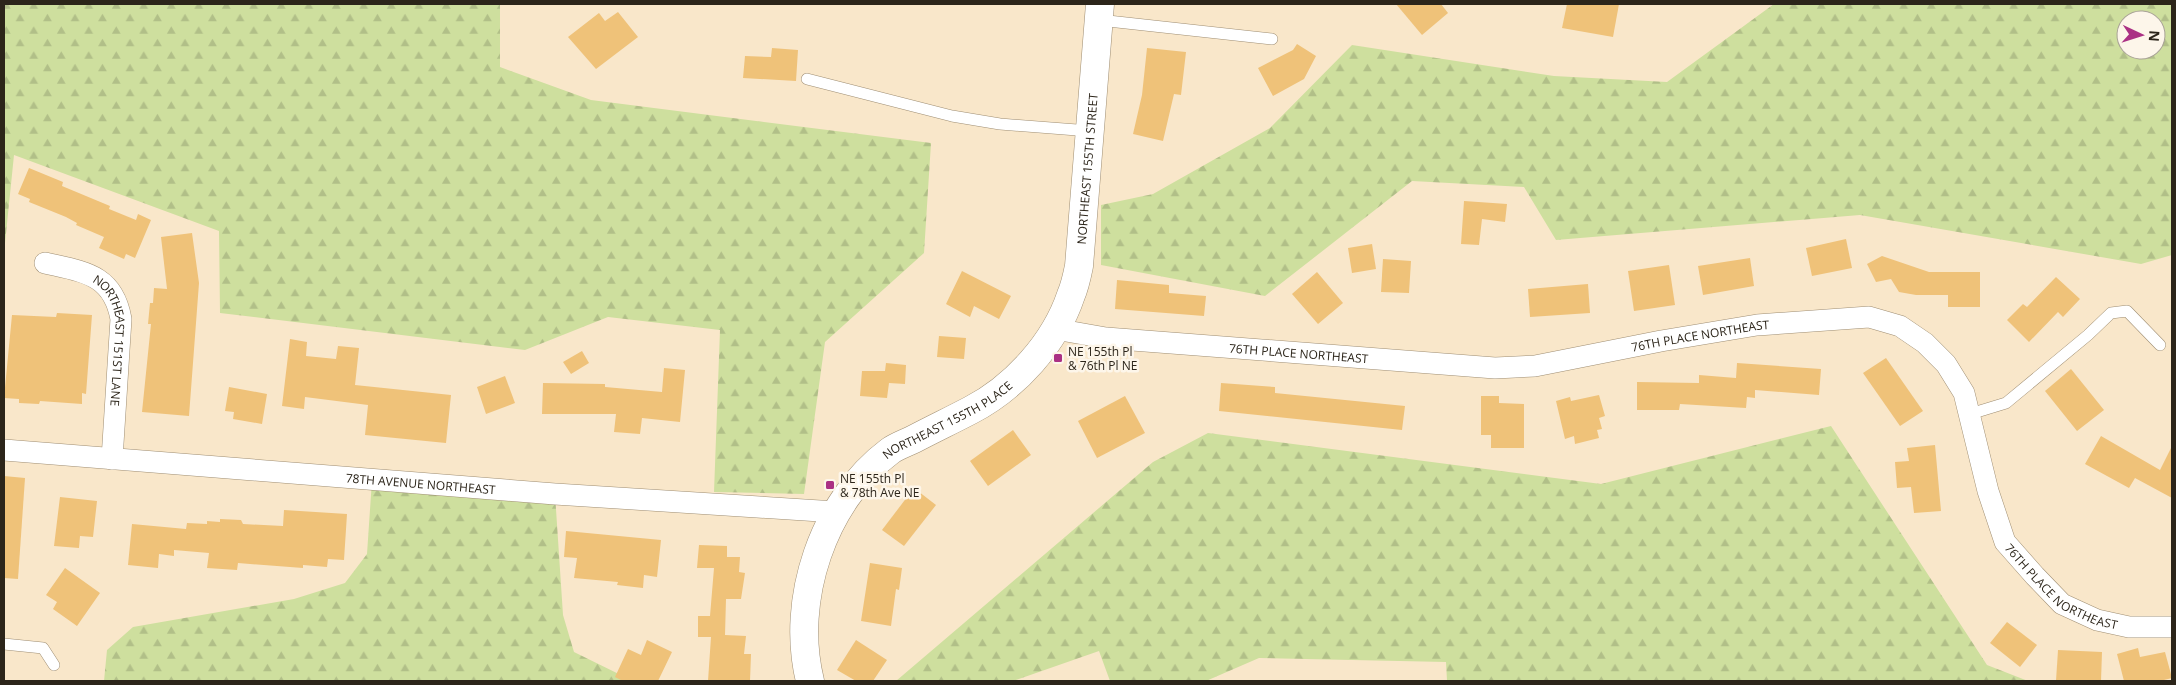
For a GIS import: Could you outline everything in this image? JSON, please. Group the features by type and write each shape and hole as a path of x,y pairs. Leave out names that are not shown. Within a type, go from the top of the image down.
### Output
{"street":[{"name":"NORTHEAST 155TH STREET","path":"1055,329 1071,296 1079,266 1099,12"},
{"name":"NORTHEAST 151ST LANE","path":"45,263 94,276 109,289 118,302 121,319 112,459"},
{"name":"76TH PLACE NORTHEAST","path":"1055,329 1106,338 1495,368 1535,366 1661,341 1757,325 1869,317 1900,326 1925,343 1946,364 1964,392 1988,491 2005,542 2062,604 2096,620 2129,627 2172,627"},
{"name":"NORTHEAST 155TH PLACE","path":"810,681 806,666 803,635 806,605 816,561 836,512 866,473 891,450 974,408 1007,387 1035,357 1055,329"},
{"name":"78TH AVENUE NORTHEAST","path":"4,450 555,494 836,512"}],"lane":[{"path":"1099,12 1272,39"},
{"path":"807,78 952,116 1000,124 1090,131"},
{"path":"1970,414 2006,403 2088,336 2111,312 2127,311 2160,344"},
{"path":"4,644 43,648 54,665"}],"green space":[{"path":"4,4 500,4 500,67 591,100 931,143 924,253 825,342 804,494 714,492 720,330 608,317 525,350 220,313 219,231 14,155 4,253"},
{"path":"1774,4 2172,4 2172,255 2141,264 1860,215 1556,240 1524,187 1412,181 1265,296 1101,265 1101,205 1153,194 1270,128 1352,45 1554,76 1667,82"},
{"path":"1831,426 1987,665 2028,681 1447,681 1446,662 1259,658 1206,681 1110,681 1099,651 1013,681 896,681 1153,462 1208,433 1601,484"},
{"path":"372,480 555,494 563,615 574,652 633,681 104,681 107,650 133,627 294,599 345,583 367,554"}],"building":[{"path":"1396,4 1441,4 1448,13 1422,35"},
{"path":"1567,4 1619,4 1613,37 1562,28"},
{"path":"618,12 638,37 596,69 568,37 599,13 605,21"},
{"path":"1297,44 1316,56 1304,79 1273,96 1258,68 1293,50"},
{"path":"772,48 798,50 796,81 743,78 745,56 771,57"},
{"path":"1147,48 1186,52 1181,95 1174,94 1163,141 1133,134 1142,95"},
{"path":"29,168 63,182 62,186 110,206 109,209 136,220 138,214 151,220 135,258 126,254 124,259 99,248 104,237 76,225 77,223 66,217 29,202 30,199 18,194"},
{"path":"1464,201 1507,204 1505,222 1482,219 1479,245 1461,244"},
{"path":"192,233 199,283 189,416 142,412 151,324 148,324 150,303 153,303 154,288 167,289 161,237"},
{"path":"1846,239 1852,268 1812,276 1806,248"},
{"path":"1372,244 1376,269 1352,273 1348,248"},
{"path":"1882,256 1929,272 1980,272 1980,307 1948,307 1948,295 1916,295 1899,292 1891,279 1876,282 1867,264"},
{"path":"1750,258 1754,286 1703,295 1698,266"},
{"path":"1383,259 1411,261 1409,293 1381,292"},
{"path":"1669,265 1675,305 1634,311 1628,271"},
{"path":"962,271 1011,296 999,319 974,306 970,317 946,304"},
{"path":"1317,272 1343,303 1318,324 1292,294"},
{"path":"2056,277 2080,299 2063,317 2058,312 2029,342 2007,320 2023,304 2027,307"},
{"path":"1117,280 1169,285 1169,293 1206,296 1204,316 1115,309"},
{"path":"1588,284 1590,313 1530,317 1528,289"},
{"path":"57,313 92,315 86,394 82,393 82,404 40,401 39,404 19,403 19,399 4,398 12,315 56,317"},
{"path":"939,336 966,338 964,359 937,357"},
{"path":"290,339 307,342 306,356 336,359 338,346 359,348 355,385 451,395 446,443 365,435 368,405 305,397 304,409 282,406"},
{"path":"582,351 589,363 571,374 563,362"},
{"path":"1886,358 1923,411 1900,426 1863,373"},
{"path":"886,363 906,365 905,384 889,383 887,398 860,396 862,371 885,371"},
{"path":"1737,363 1821,369 1819,395 1755,390 1755,398 1747,397 1746,408 1680,404 1679,410 1637,410 1637,382 1699,383 1699,375 1736,378"},
{"path":"664,368 685,370 680,422 642,418 640,434 614,432 616,414 542,414 543,383 605,384 605,387 662,392"},
{"path":"2071,369 2104,410 2077,431 2045,391"},
{"path":"505,376 515,403 486,414 477,387"},
{"path":"1221,383 1275,387 1275,393 1405,406 1402,430 1219,411"},
{"path":"229,387 267,394 262,424 233,419 234,412 225,411"},
{"path":"1599,395 1605,416 1599,418 1602,429 1597,430 1599,438 1575,444 1574,436 1565,439 1556,401 1570,397 1571,401"},
{"path":"1125,396 1145,433 1097,458 1078,421"},
{"path":"1481,396 1499,396 1499,403 1524,404 1524,448 1491,448 1491,435 1481,435"},
{"path":"1013,430 1031,455 988,486 970,461"},
{"path":"2101,436 2160,470 2172,446 2172,498 2135,478 2129,488 2085,464"},
{"path":"1935,445 1941,511 1914,513 1911,487 1897,488 1895,462 1909,461 1907,448"},
{"path":"4,476 25,478 18,579 4,578"},
{"path":"914,488 936,505 904,546 882,530"},
{"path":"60,497 97,501 93,537 80,536 79,548 54,546"},
{"path":"284,510 347,514 344,560 328,559 327,567 303,565 303,568 238,563 237,570 207,568 209,553 174,550 174,556 159,554 158,568 128,565 132,524 186,529 187,523 207,524 207,521 220,522 220,519 241,520 243,524 283,526"},
{"path":"566,531 661,540 657,577 644,575 643,588 617,585 618,582 574,578 577,558 564,557"},
{"path":"699,545 727,546 727,557 740,557 739,572 745,573 741,599 726,599 725,635 746,636 744,654 751,654 750,681 708,681 711,637 698,637 698,616 710,616 714,568 697,568"},
{"path":"870,563 902,568 899,590 896,589 891,626 861,621"},
{"path":"65,568 100,593 77,626 53,609 57,602 46,595"},
{"path":"2007,622 2037,645 2020,667 1990,643"},
{"path":"647,640 672,652 658,681 623,681 615,677 628,649 641,655"},
{"path":"856,640 887,660 873,681 856,681 837,670"},
{"path":"2138,648 2140,657 2165,652 2172,678 2160,681 2124,681 2117,654"},
{"path":"2058,650 2102,652 2101,681 2056,681"}],"place":[{"name":"NE 155th Pl & 76th Pl NE","path":"1058,358"},
{"name":"NE 155th Pl & 78th Ave NE","path":"830,485"}]}
